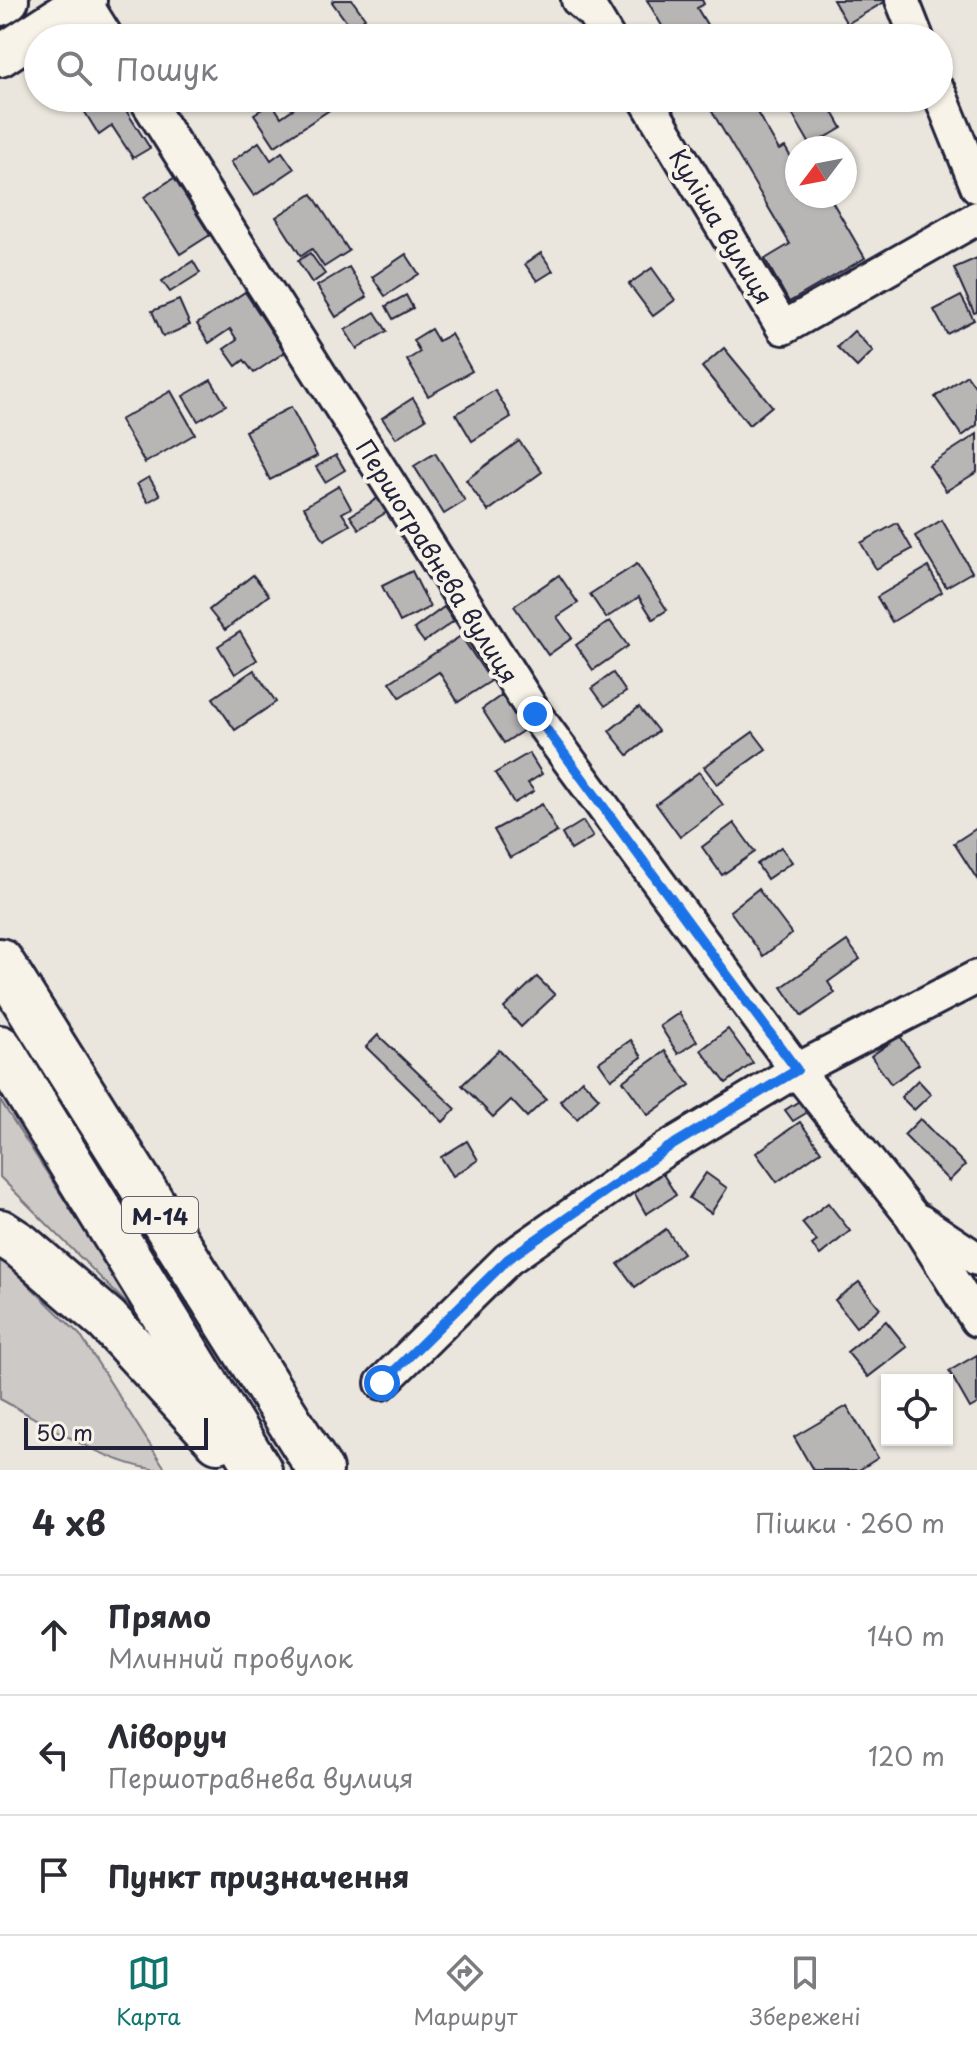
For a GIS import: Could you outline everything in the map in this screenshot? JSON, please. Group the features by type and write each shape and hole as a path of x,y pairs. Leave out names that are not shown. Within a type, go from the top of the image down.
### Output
{"highway":[{"name":"М-14","path":"4,966 320,1470"},
{"name":"М-14","path":"0,1048 259,1470"},
{"path":"0,1232 20,1245 107,1320 243,1470"}],"main road":[{"path":"0,5 8,0"},
{"path":"49,24 85,1"},
{"path":"0,56 24,40"}],"street":[{"path":"578,0 593,13 600,24"},
{"path":"902,0 911,24"},
{"path":"85,1 99,24"},
{"name":"Першотравнева вулиця","path":"154,112 535,714 797,1070 911,1215 977,1320"},
{"name":"Куліша вулиця","path":"653,112 783,328 977,218"},
{"path":"947,112 977,186"},
{"path":"382,1383 508,1259 666,1149 797,1070 977,977"},
{"path":"911,1215 977,1259"}],"shaded area":[{"path":"0,1100 140,1317 0,1177"},
{"path":"0,1257 80,1335 166,1470 146,1468 103,1454 0,1399"}],"building":[{"path":"352,0 365,18 357,24 348,24 332,2"},
{"path":"647,0 702,0 704,4 697,8 707,24 661,24"},
{"path":"833,0 883,0 884,2 847,24"},
{"path":"85,112 127,112 150,148 133,158 112,126 99,135"},
{"path":"278,112 281,117 288,112 326,112 275,146 254,114"},
{"path":"712,112 757,112 779,150 785,147 785,208 836,208 865,258 789,302 765,259 790,244"},
{"path":"791,112 833,112 842,128 828,136 805,136"},
{"path":"259,142 271,160 282,152 294,169 254,196 231,162"},
{"path":"174,178 210,235 180,254 144,197"},
{"path":"312,194 349,251 324,267 312,249 301,256 276,217"},
{"path":"310,253 325,274 312,283 298,261"},
{"path":"541,253 553,271 537,281 525,264"},
{"path":"406,254 419,274 385,296 372,277"},
{"path":"977,258 977,312 974,313 954,268"},
{"path":"193,261 200,273 170,292 162,281"},
{"path":"349,267 367,297 336,317 317,286"},
{"path":"652,268 675,300 653,316 629,284"},
{"path":"245,292 285,352 254,373 244,360 236,366 224,349 237,340 230,329 209,343 197,324"},
{"path":"406,295 413,308 393,319 386,306"},
{"path":"961,296 974,320 947,334 934,310"},
{"path":"179,300 190,325 163,337 152,311"},
{"path":"375,312 387,331 357,349 345,330"},
{"path":"431,329 438,341 451,334 472,371 428,396 407,360 420,352 413,340"},
{"path":"854,331 873,351 857,367 837,347"},
{"path":"724,348 772,406 749,425 702,367"},
{"path":"967,375 977,389 977,425 962,436 935,397"},
{"path":"211,380 226,405 198,421 183,396"},
{"path":"495,390 511,417 472,441 456,414"},
{"path":"171,391 195,434 145,463 120,420"},
{"path":"413,398 426,419 396,438 382,418"},
{"path":"291,407 317,456 270,480 245,431"},
{"path":"977,434 977,472 946,491 929,465"},
{"path":"519,441 542,472 488,511 466,480"},
{"path":"435,453 465,501 444,514 414,466"},
{"path":"336,455 345,470 325,482 316,467"},
{"path":"149,477 160,495 148,502 137,484"},
{"path":"339,486 351,508 342,513 350,525 324,540 304,507"},
{"path":"378,498 387,512 359,529 350,516"},
{"path":"942,520 972,572 946,587 915,536"},
{"path":"897,523 912,549 876,569 861,543"},
{"path":"637,564 667,610 653,619 639,597 606,618 590,594"},
{"path":"928,567 942,592 892,622 877,597"},
{"path":"412,571 430,607 400,622 382,586"},
{"path":"253,575 269,595 225,630 209,610"},
{"path":"559,575 578,603 557,617 572,638 548,655 514,606"},
{"path":"444,607 454,621 424,642 414,629"},
{"path":"610,621 628,646 593,670 576,645"},
{"path":"240,632 257,660 235,674 218,646"},
{"path":"461,636 491,681 458,702 439,672 400,697 390,682"},
{"path":"254,670 276,702 235,730 213,698"},
{"path":"613,673 626,692 605,706 592,688"},
{"path":"502,695 524,730 504,743 482,709"},
{"path":"639,707 658,731 628,755 609,731"},
{"path":"753,732 766,749 717,784 704,767"},
{"path":"529,753 542,774 528,783 534,791 514,803 495,773"},
{"path":"699,772 723,805 680,837 656,804"},
{"path":"542,804 557,832 510,858 494,830"},
{"path":"583,821 593,837 571,850 562,834"},
{"path":"734,823 755,852 722,875 702,847"},
{"path":"977,828 977,879 954,843"},
{"path":"781,847 792,862 767,879 757,864"},
{"path":"758,889 792,934 763,956 730,911"},
{"path":"847,941 860,959 828,982 835,993 802,1016 782,987"},
{"path":"537,977 555,995 521,1027 504,1008"},
{"path":"679,1013 697,1041 678,1054 660,1026"},
{"path":"728,1029 753,1063 726,1083 701,1050"},
{"path":"378,1035 456,1109 443,1122 366,1047"},
{"path":"900,1036 919,1064 891,1084 871,1056"},
{"path":"631,1040 642,1057 611,1079 599,1062"},
{"path":"499,1050 546,1099 527,1117 511,1100 493,1117 462,1085"},
{"path":"665,1051 690,1085 648,1115 623,1081"},
{"path":"582,1080 599,1098 577,1119 560,1101"},
{"path":"918,1080 931,1094 914,1110 901,1097"},
{"path":"801,1100 808,1112 793,1121 785,1110"},
{"path":"920,1119 965,1165 949,1181 904,1135"},
{"path":"800,1122 821,1151 777,1182 756,1153"},
{"path":"467,1141 478,1160 453,1176 441,1157"},
{"path":"661,1171 676,1195 646,1214 632,1189"},
{"path":"706,1173 727,1188 711,1213 689,1198"},
{"path":"828,1203 850,1231 820,1255 812,1245 817,1241 802,1223"},
{"path":"666,1229 683,1253 635,1287 618,1264"},
{"path":"859,1282 880,1308 856,1327 835,1300"},
{"path":"886,1321 907,1347 868,1377 847,1352"},
{"path":"977,1355 977,1404 970,1408 949,1371"},
{"path":"847,1406 878,1458 859,1470 813,1470 794,1437"}],"route":[{"path":"382,1383 508,1259 666,1149 797,1070 535,714"}]}
